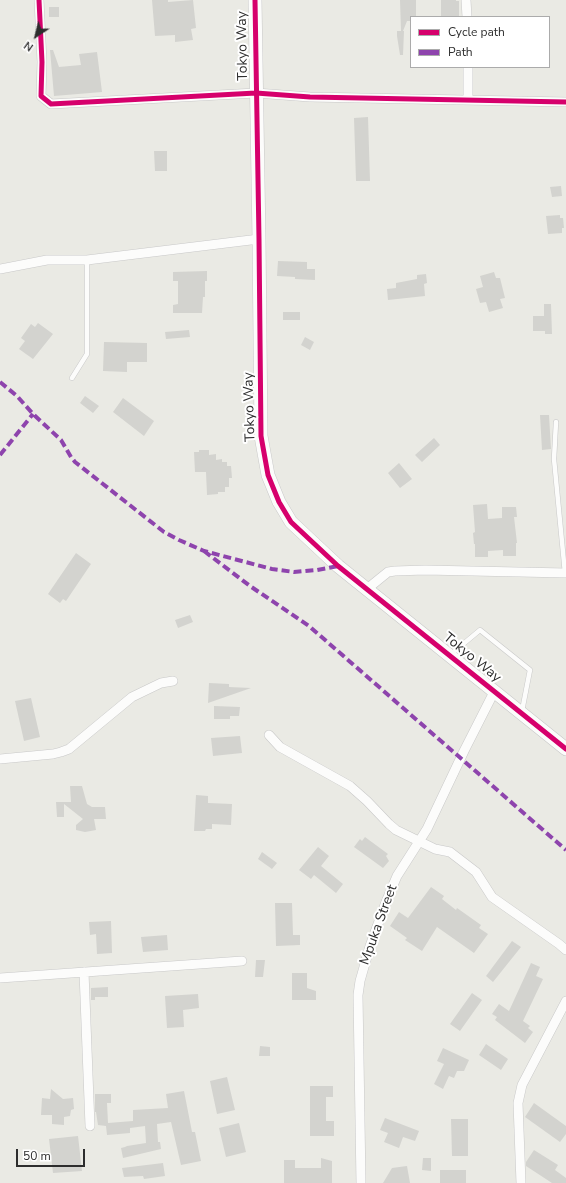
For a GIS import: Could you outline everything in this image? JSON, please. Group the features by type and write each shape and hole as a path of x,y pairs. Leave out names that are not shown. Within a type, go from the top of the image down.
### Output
{"street":[{"path":"39,0 42,62 41,96 51,104 256,93 310,97 566,102"},
{"name":"Tokyo Way","path":"255,0 261,436 268,476 279,502 292,522 338,566 566,749"},
{"path":"466,0 467,16"},
{"path":"468,68 468,100"},
{"path":"0,270 47,260 87,260 259,239"},
{"path":"367,589 388,572 395,571 425,570 566,573"},
{"path":"0,759 53,754 69,749 132,697 161,683 173,681"},
{"name":"Mpuka Street","path":"361,1183 358,994 360,981 370,946 397,876 427,829 494,692"},
{"path":"269,735 280,747 350,786 389,824 406,835 435,849 450,852 476,872 492,897 566,950"},
{"path":"0,978 242,961"},
{"path":"84,972 90,1126"},
{"path":"521,1183 518,1103 519,1094 522,1085 566,1001"}],"lane":[{"path":"72,378 87,354 87,260"},
{"path":"556,422 554,459 566,573"},
{"path":"449,656 480,630 530,670 521,712"}],"building":[{"path":"152,0 168,0 168,2 193,0 196,28 191,29 193,40 175,42 175,35 155,36"},
{"path":"400,0 416,0 416,16 410,16 410,21 407,21 403,31 403,55 400,55 397,36 397,31 401,31"},
{"path":"441,0 459,1 459,16 441,16"},
{"path":"49,7 59,7 59,17 49,17"},
{"path":"50,50 53,50 59,67 81,65 79,54 97,52 102,92 54,96"},
{"path":"368,117 370,181 356,181 354,118"},
{"path":"154,151 167,151 167,171 155,171"},
{"path":"561,186 562,196 552,197 550,187"},
{"path":"560,215 560,218 563,218 564,228 562,228 562,233 548,234 546,216"},
{"path":"278,261 307,262 307,269 315,269 315,280 277,276"},
{"path":"207,271 202,313 173,313 173,305 178,304 178,281 173,281 173,272"},
{"path":"494,272 496,278 500,278 505,298 500,299 503,308 489,312 486,302 480,303 476,289 483,287 480,276"},
{"path":"426,274 427,283 424,284 425,296 388,300 387,289 396,288 396,283 417,279 417,275"},
{"path":"544,304 551,304 552,334 545,334 545,331 533,331 533,316 544,316"},
{"path":"283,312 300,312 300,320 283,320"},
{"path":"38,323 53,334 33,359 19,349 25,341 21,338 31,324 35,327"},
{"path":"189,330 190,337 166,339 165,332"},
{"path":"305,337 314,342 310,350 301,345"},
{"path":"104,342 147,343 147,362 127,362 127,372 103,371"},
{"path":"85,396 99,406 93,413 80,403"},
{"path":"123,398 154,421 144,436 113,412"},
{"path":"540,415 549,415 551,449 542,450"},
{"path":"434,438 440,445 422,462 415,455"},
{"path":"199,450 209,450 209,455 216,454 216,460 222,459 222,462 227,462 227,466 231,466 232,478 229,478 229,487 225,487 225,492 207,495 206,472 195,472 194,452 199,452"},
{"path":"399,463 412,479 400,488 388,473"},
{"path":"487,504 488,519 502,518 502,507 516,507 517,517 514,517 517,543 516,556 503,556 503,550 488,551 488,557 475,557 473,505"},
{"path":"76,553 91,564 66,601 63,599 60,603 48,594"},
{"path":"190,615 193,622 178,628 175,620"},
{"path":"209,683 229,684 229,687 251,688 208,703"},
{"path":"31,698 40,737 24,741 15,701"},
{"path":"214,706 240,707 239,716 230,716 230,719 214,719"},
{"path":"240,736 242,753 213,756 211,738"},
{"path":"70,786 82,786 87,804 92,807 105,807 106,819 94,819 96,830 85,832 76,830 76,825 83,819 64,804 64,817 57,817 56,802 71,802"},
{"path":"196,795 208,796 208,803 232,804 231,825 212,824 212,829 206,829 205,831 194,831"},
{"path":"365,837 388,854 386,856 389,861 383,868 354,847 360,839 362,841"},
{"path":"318,847 329,856 321,866 343,884 336,893 314,875 311,879 299,870"},
{"path":"262,852 277,863 272,869 258,859"},
{"path":"431,887 444,896 442,899 456,910 457,908 481,925 479,928 488,934 474,953 437,927 422,951 405,940 407,938 390,926 399,912 408,918"},
{"path":"275,903 292,903 293,935 300,935 300,945 276,946"},
{"path":"111,921 112,953 97,954 96,934 90,935 89,922"},
{"path":"167,935 168,950 143,952 141,937"},
{"path":"512,941 521,947 493,982 486,976"},
{"path":"256,960 265,960 263,977 255,977"},
{"path":"531,963 540,967 536,976 543,979 523,1021 530,1026 528,1028 533,1032 525,1043 495,1020 497,1017 492,1014 499,1004 509,1011"},
{"path":"292,973 307,973 307,988 316,991 316,1000 292,1000"},
{"path":"108,987 108,997 95,997 95,1000 91,1000 91,988"},
{"path":"472,993 482,1000 460,1031 450,1024"},
{"path":"198,994 199,1008 183,1010 184,1027 167,1028 165,996"},
{"path":"486,1044 508,1059 501,1070 479,1055"},
{"path":"260,1046 270,1047 270,1056 259,1056"},
{"path":"443,1048 469,1060 464,1071 457,1071 454,1078 449,1076 443,1089 434,1084 444,1064 437,1061"},
{"path":"227,1077 235,1110 217,1114 210,1081"},
{"path":"310,1086 333,1086 333,1097 326,1097 326,1121 334,1121 334,1136 310,1136"},
{"path":"51,1089 63,1099 73,1098 74,1109 71,1110 70,1116 64,1117 64,1125 52,1124 52,1115 41,1115 42,1098 50,1099"},
{"path":"184,1091 192,1132 195,1132 201,1161 181,1165 171,1122 157,1124 158,1142 160,1142 161,1149 123,1158 121,1148 146,1143 145,1126 130,1128 130,1133 107,1135 106,1126 98,1125 95,1112 95,1094 111,1094 111,1103 107,1103 108,1123 133,1121 133,1110 168,1108 166,1094"},
{"path":"534,1103 566,1126 566,1134 560,1142 525,1117"},
{"path":"385,1118 419,1131 415,1141 403,1137 399,1148 384,1142 388,1133 380,1130"},
{"path":"451,1119 468,1119 468,1156 452,1156"},
{"path":"239,1123 246,1152 226,1157 219,1128"},
{"path":"78,1136 82,1171 53,1173 49,1139"},
{"path":"534,1150 558,1165 555,1170 566,1178 566,1183 552,1183 526,1166 526,1162"},
{"path":"321,1158 332,1161 332,1183 284,1183 284,1160 295,1160 295,1168 321,1168"},
{"path":"423,1158 431,1158 431,1171 422,1170"},
{"path":"163,1163 165,1176 144,1179 143,1176 124,1177 122,1168"},
{"path":"407,1166 410,1183 383,1183 392,1168"},
{"path":"440,1170 466,1170 466,1183 440,1183"}],"marked path":[{"path":"0,382 17,396 33,414 61,440 75,462 164,532 204,551 272,569 294,572 338,566"},
{"path":"0,455 33,414"},
{"path":"204,551 250,586 309,626 566,850"}],"cycle path":[{"path":"39,0 42,62 41,96 51,104 256,93 310,97 566,102"},
{"path":"255,0 261,436 268,475 279,502 291,522 338,566 566,749"}]}
